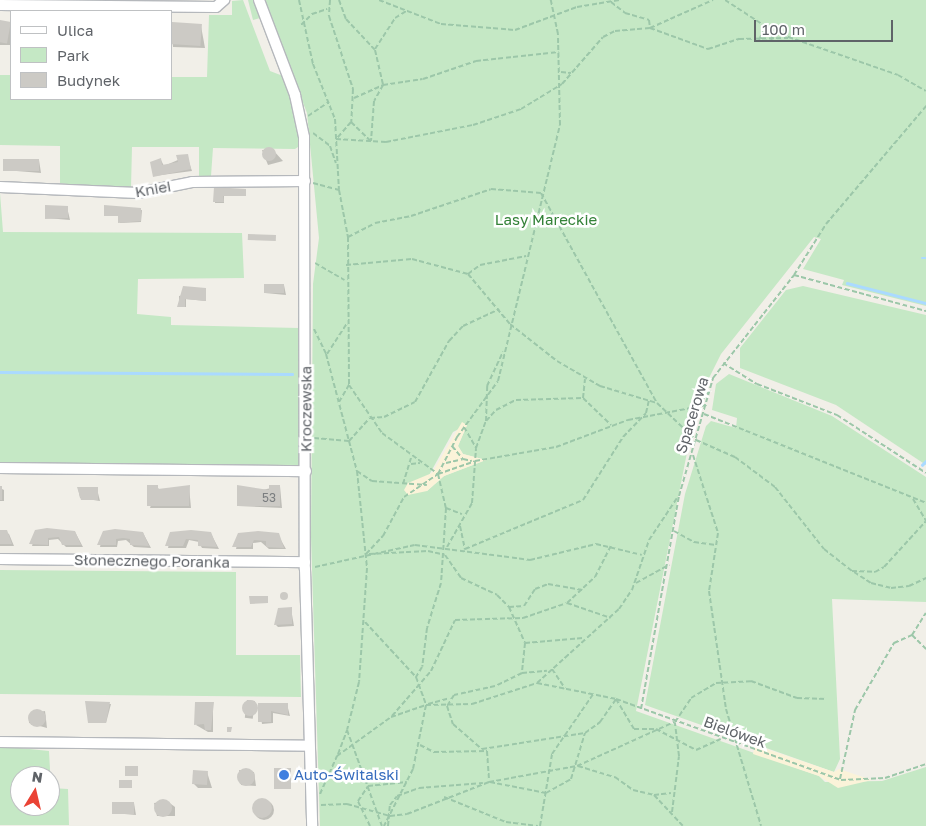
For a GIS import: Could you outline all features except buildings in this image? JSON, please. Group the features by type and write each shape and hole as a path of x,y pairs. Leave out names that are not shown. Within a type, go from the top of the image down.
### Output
{"street":[{"path":"0,5 216,7 224,0"},
{"name":"Kroczewska","path":"259,0 301,118 304,132 306,318 305,566 308,746 312,826"},
{"name":"Kniei","path":"0,187 138,193 192,182 305,181"},
{"path":"0,468 306,471"},
{"name":"Słonecznego Poranka","path":"0,559 305,566"},
{"path":"0,742 308,746"}],"path":[{"path":"299,0 301,25 330,102 336,139 339,190 348,237 345,280 349,385 370,418 411,457 438,474 446,508 447,547 422,667 416,677"},
{"path":"330,0 327,9 354,98 351,122 336,139"},
{"path":"339,0 346,20 375,50 383,85 374,101 371,141"},
{"path":"378,0 406,11 462,28 515,30 556,14 619,0"},
{"path":"336,139 371,141 473,125 521,109 562,84 603,37 615,31 650,28 713,0"},
{"path":"725,0 774,32 898,75 926,91"},
{"path":"366,554 383,536 404,497 427,485 438,474 464,427 485,403 498,381 541,193 560,125 562,84 556,14 550,1"},
{"path":"611,2 625,13 649,20 650,28"},
{"path":"301,25 312,14 327,9"},
{"path":"375,50 395,18 406,11"},
{"path":"759,40 765,27"},
{"path":"650,28 708,49 739,38 771,41 789,38"},
{"path":"771,41 774,32"},
{"path":"354,98 383,85 424,79 476,61 559,52"},
{"path":"561,72 571,73"},
{"path":"301,118 330,102"},
{"name":"Spacerowa","path":"641,709 669,564 679,496 710,390 723,363 794,275 826,224 926,106"},
{"path":"351,122 371,141"},
{"path":"304,132 320,135 330,146 337,165"},
{"path":"305,181 339,190"},
{"path":"348,237 375,223 411,216 491,189 541,193"},
{"path":"541,193 657,403 666,413 696,440 735,457 775,487 824,549 870,583 891,588 909,586 926,578"},
{"path":"468,274 480,265 526,256"},
{"path":"305,259 345,280"},
{"path":"346,265 412,259 468,274 499,308 510,324 585,378 657,403"},
{"path":"794,275 926,311"},
{"path":"349,442 370,418 384,417 415,402 449,341 463,326 499,308"},
{"path":"306,318 326,354 357,471 366,554 365,622 360,682 347,730 337,756 312,805 362,807 377,810 390,816 406,814 444,797 489,782 546,793 572,779 578,766 584,733"},
{"path":"326,354 347,323"},
{"path":"447,547 460,525 462,515 472,503 476,448 486,421 485,403 489,376 505,349"},
{"path":"723,363 756,384 837,414 926,473"},
{"path":"585,378 588,386"},
{"path":"583,398 588,386 593,382"},
{"path":"338,403 349,385"},
{"path":"697,407 710,390"},
{"path":"486,421 500,407 516,400 583,398 612,425"},
{"path":"465,549 583,500 623,437 644,418 650,400"},
{"path":"438,474 475,461 556,447 612,425 707,405"},
{"path":"704,414 926,503"},
{"path":"464,427 476,448"},
{"path":"306,438 349,442"},
{"path":"452,446 463,459"},
{"path":"692,453 712,504 716,545 709,591 722,682 735,743 761,826"},
{"path":"402,484 411,464 411,457"},
{"path":"444,464 463,459 475,461"},
{"path":"411,464 420,463"},
{"path":"357,471 372,481 427,485"},
{"path":"426,705 448,706 494,699 537,683 584,638 611,618 635,583 642,555 679,496"},
{"path":"852,571 875,572 884,567 926,521 912,498"},
{"path":"446,508 462,515"},
{"path":"460,525 465,549"},
{"path":"674,532 694,542 716,545"},
{"path":"305,566 396,546 447,547 530,560 596,544 611,546 642,555"},
{"path":"337,756 351,744 391,717 421,685 455,620 515,618 566,603 595,577 611,546"},
{"path":"366,554 428,551 445,555 461,578 497,595 509,607 525,643 522,673"},
{"path":"635,583 669,564"},
{"path":"509,607 524,606 534,589 548,584 582,590"},
{"path":"566,603 611,618"},
{"path":"840,779 855,710 894,643 912,635 926,613"},
{"path":"365,622 416,677 421,685 426,705 420,745 403,794 383,826"},
{"path":"912,635 926,649"},
{"path":"525,643 584,638"},
{"path":"552,668 565,688"},
{"path":"391,717 426,705 495,686 522,673 548,671"},
{"path":"388,826 394,799 403,794 489,782 578,766 675,722 691,698 722,682 751,681 797,698 827,698"},
{"name":"Bielówek","path":"537,683 594,693 616,699 675,722 840,779 885,778 926,764"},
{"path":"444,797 506,822 539,826 546,793 546,772 561,736 594,693"},
{"path":"450,698 448,706 453,724 487,751 489,782"},
{"path":"420,745 434,752 487,751 584,733 600,722 616,699 634,729 656,729 679,743 696,750 721,738"},
{"path":"672,812 671,792 679,743 675,722"},
{"path":"347,730 383,826"},
{"path":"578,766 615,776 633,790 654,796 672,812 683,826"},
{"path":"368,786 407,782"},
{"path":"368,786 358,801 370,826"},
{"path":"654,796 671,792"}],"green space":[{"path":"243,0 270,71 283,76 295,107 301,145 295,149 213,148 211,176 199,176 199,147 132,147 131,188 94,188 60,183 60,146 0,145 0,75 10,75 10,100 172,100 172,77 207,77 209,15 232,15 232,1"},
{"path":"248,0 255,0 260,18 253,20"},
{"name":"Lasy Mareckie","path":"263,0 926,0 926,306 842,285 844,280 803,269 821,239 814,237 721,354 697,402 636,711 819,776 825,782 882,781 926,767 926,826 320,826 311,537 313,284 319,238 307,113","holes":["467,425 458,446 463,454 486,460 444,476 427,491 408,483 428,477 453,432"]},
{"path":"0,193 3,232 242,233 244,278 138,279 137,314 171,317 171,325 299,328 302,465 0,463"},
{"path":"803,286 926,315 926,465 836,405 740,368 740,348 786,290"},
{"path":"729,374 832,416 926,477 926,602 832,599 840,759 834,772 645,705 685,494 706,426 711,421 736,428 737,418 712,410 716,384"},
{"path":"0,570 236,572 236,655 300,655 301,697 0,694"},
{"path":"0,746 49,751 50,766 10,766 10,816 60,816 60,789 68,789 69,825 0,825"}],"sand":[{"path":"462,422 467,425 458,446 463,454 486,460 444,476 427,491 408,495 404,490 408,483 432,473"},
{"path":"755,745 834,772 839,769 872,780 838,788 819,776 753,754"}],"waterway":[{"path":"847,283 926,303"},
{"path":"0,372 292,374"},
{"path":"922,465 926,461"}],"place":[{"name":"Auto-Świtalski","path":"284,775"}]}
